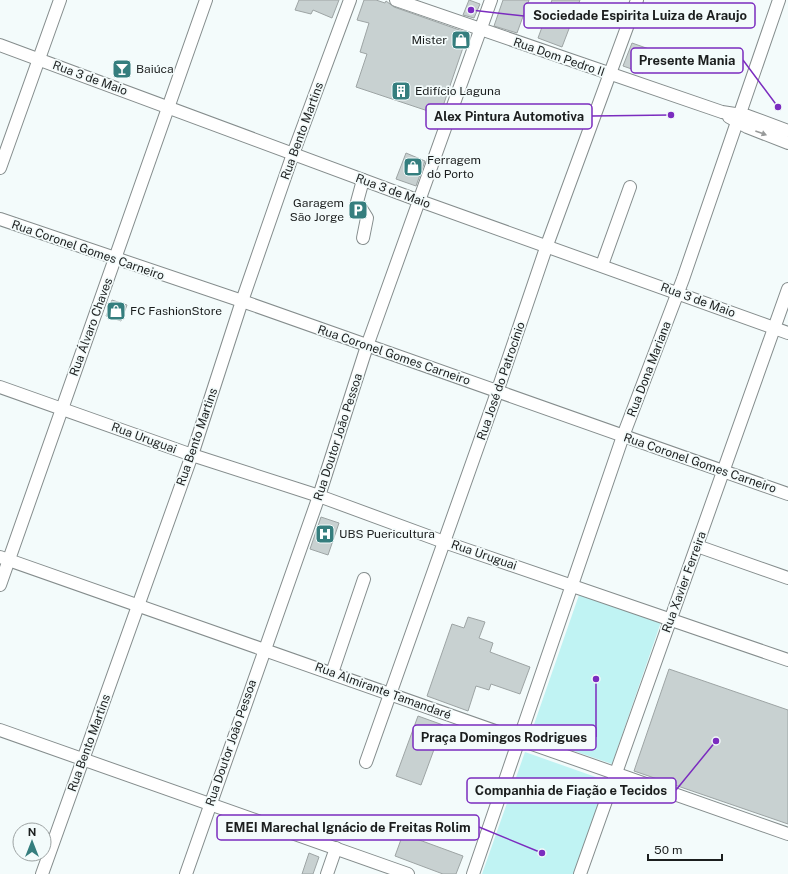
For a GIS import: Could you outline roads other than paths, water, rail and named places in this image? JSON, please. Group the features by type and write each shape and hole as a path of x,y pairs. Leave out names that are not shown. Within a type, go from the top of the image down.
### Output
{"street":[{"path":"0,168 40,60 60,0"},
{"name":"Rua Álvaro Chaves","path":"0,586 4,558 116,260 206,0"},
{"name":"Rua Bento Martins","path":"42,874 192,455 242,301 293,154 350,0"},
{"name":"Rua Dom Pedro II","path":"396,0 610,75 722,112 788,143"},
{"name":"Rua Doutor João Pessoa","path":"186,874 319,496 367,346 491,0"},
{"name":"Rua José do Patrocínio","path":"366,762 497,392 547,245 637,0"},
{"name":"Rua Dona Mariana","path":"473,874 623,436 678,292 779,0"},
{"name":"Rua 3 de Maio","path":"0,45 420,201 788,332"},
{"name":"Rua Dom Pedro II","path":"737,118 788,131"},
{"path":"363,180 357,202 367,218 363,238"},
{"path":"602,265 630,187"},
{"name":"Rua Coronel Gomes Carneiro","path":"0,219 116,260 242,301 788,494"},
{"name":"Rua Xavier Ferreira","path":"580,874 788,290"},
{"name":"Rua Uruguai","path":"0,386 192,455 319,496 444,542 788,660"},
{"path":"697,546 788,578"},
{"name":"Rua Almirante Tamandaré","path":"4,558 788,834"},
{"path":"332,673 364,579"},
{"path":"0,730 408,874"},
{"path":"327,874 336,848"}],"place":[{"name":"Sociedade Espirita Luiza de Araujo","path":"471,10"},
{"name":"Mister","path":"461,40"},
{"name":"Baiúca","path":"122,69"},
{"name":"Edifício Laguna","path":"401,91"},
{"name":"Presente Mania","path":"778,107"},
{"name":"Alex Pintura Automotiva","path":"671,115"},
{"name":"Ferragem do Porto","path":"413,167"},
{"name":"Garagem São Jorge","path":"358,210"},
{"name":"FC FashionStore","path":"116,311"},
{"name":"UBS Puericultura","path":"325,534"},
{"name":"Praça Domingos Rodrigues","path":"596,679"},
{"name":"Companhia de Fiação e Tecidos","path":"716,741"},
{"name":"EMEI Marechal Ignácio de Freitas Rolim","path":"542,853"}]}
